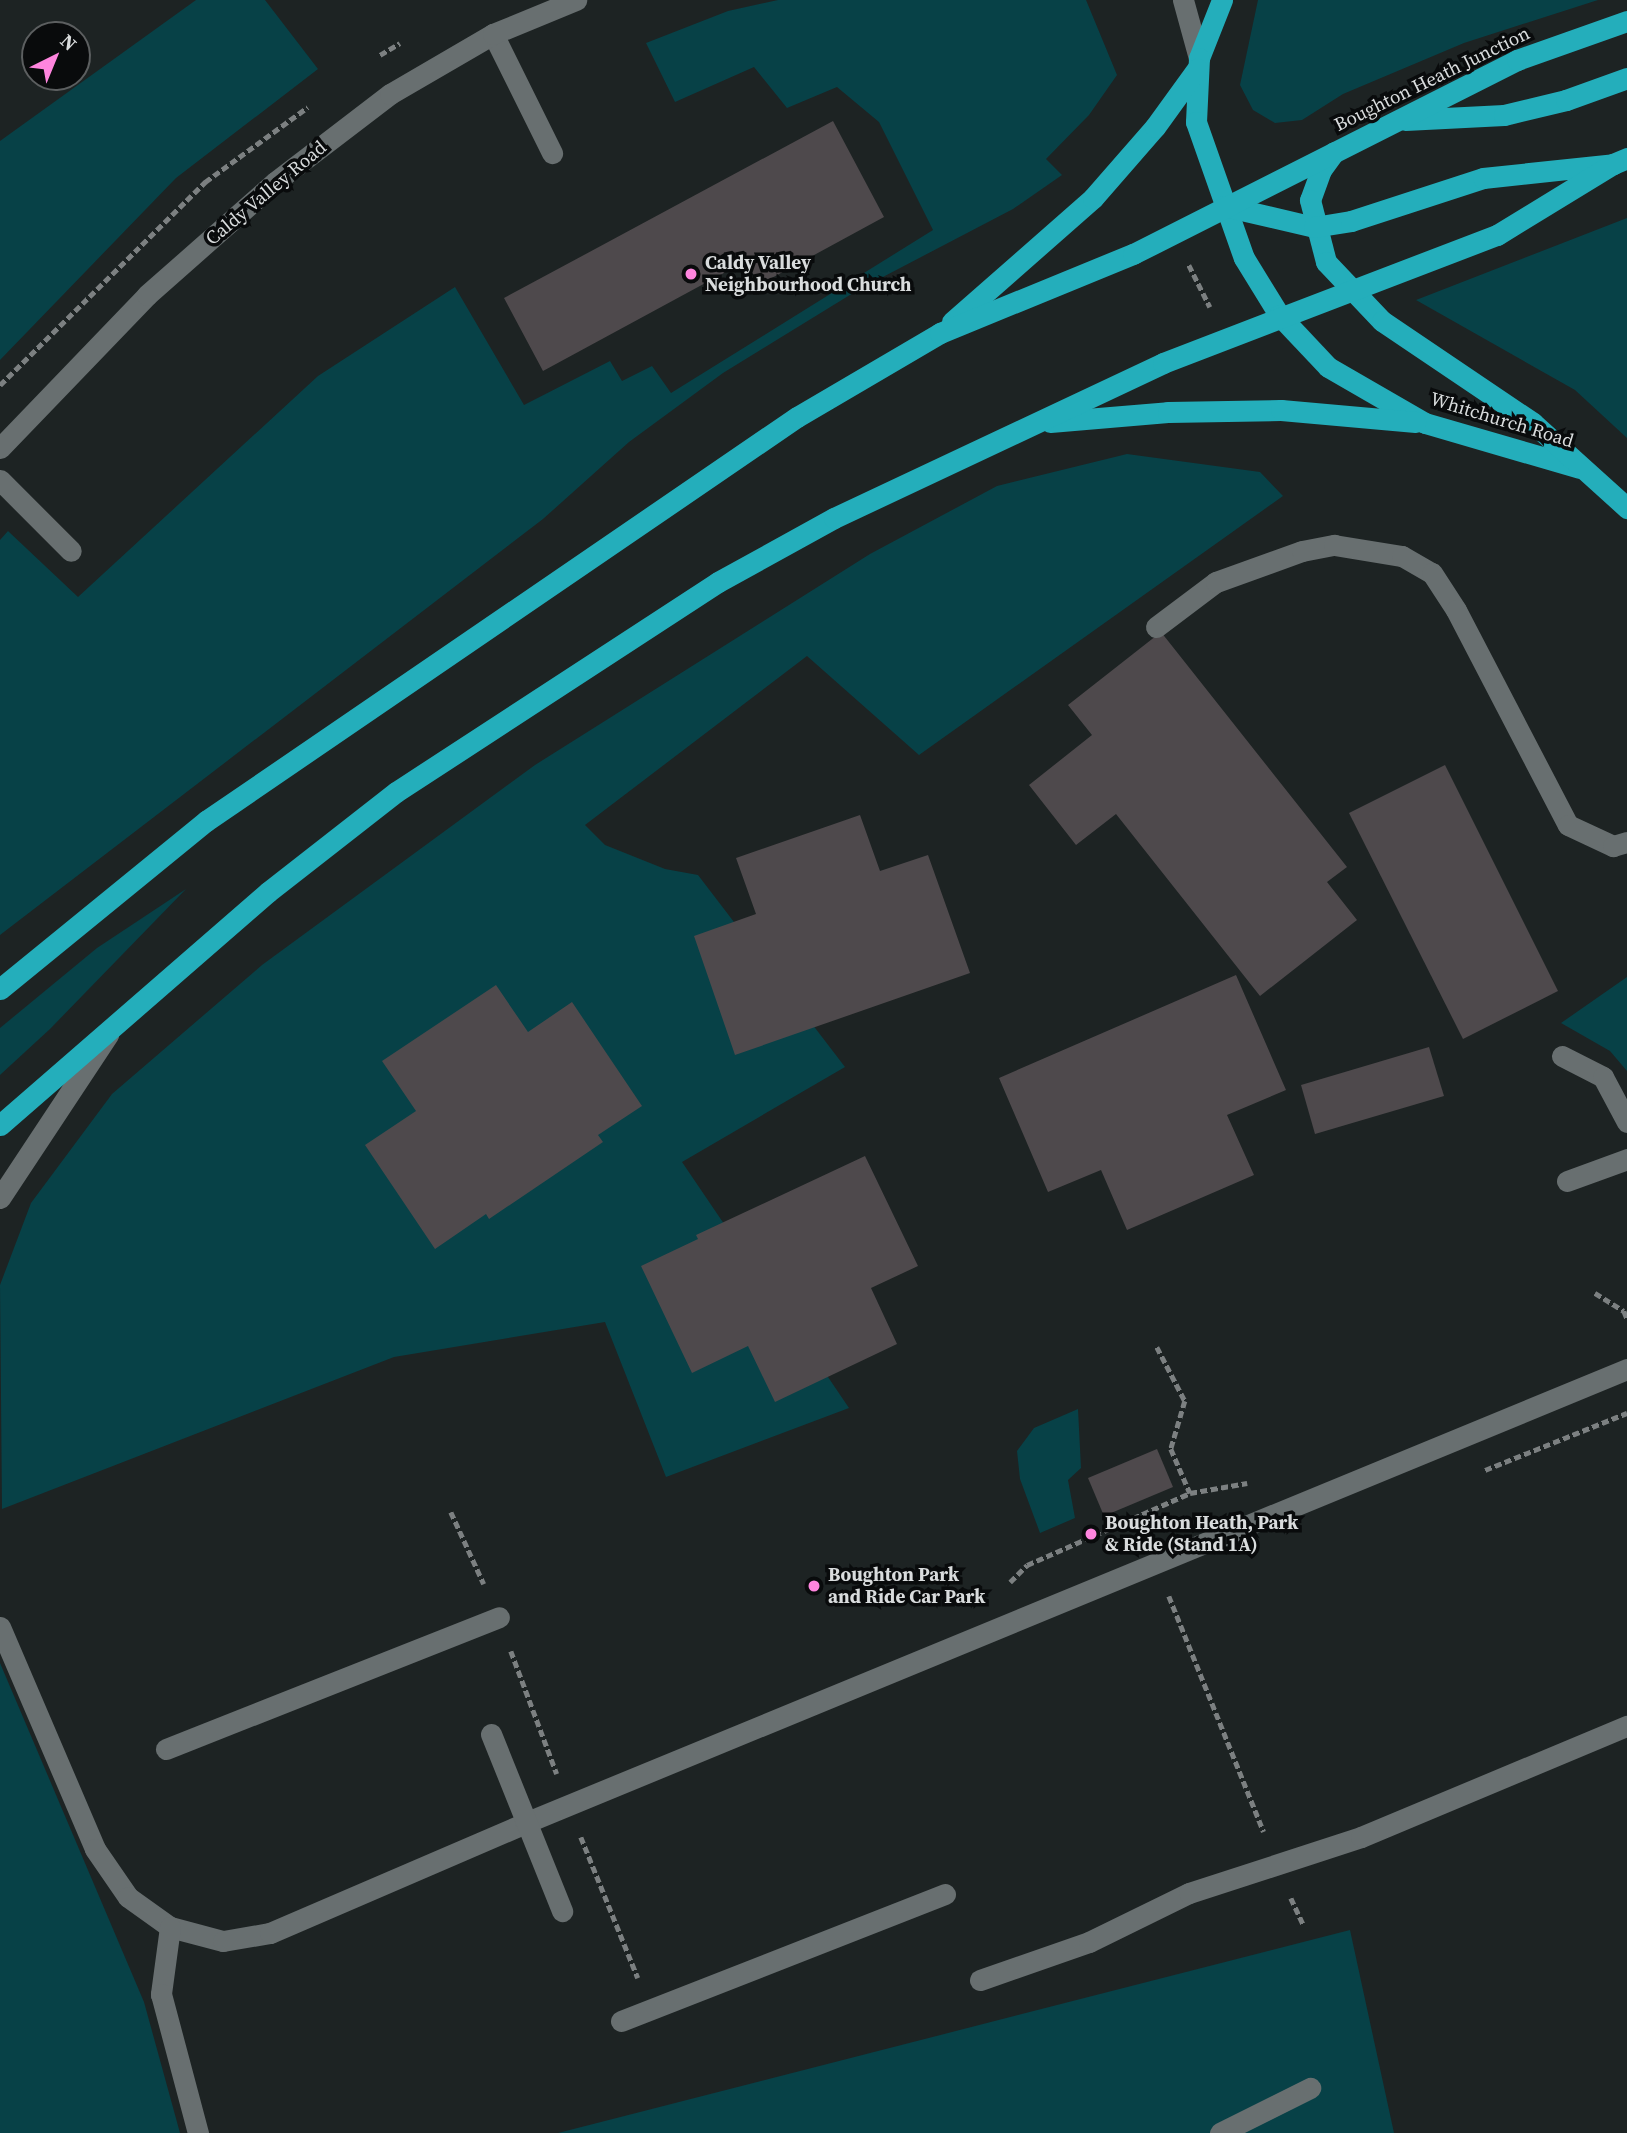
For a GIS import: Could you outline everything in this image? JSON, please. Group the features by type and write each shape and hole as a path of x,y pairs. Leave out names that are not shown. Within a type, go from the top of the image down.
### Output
{"highway":[{"path":"940,333 1093,198 1155,127 1198,63 1222,0"},
{"name":"Boughton Heath Junction","path":"1350,288 1326,262 1314,227 1310,200 1321,170 1337,148 1517,60 1627,21"},
{"path":"1198,63 1196,122 1244,258 1279,315"},
{"path":"1396,120 1504,115 1566,100 1627,78"},
{"path":"0,989 206,821 764,439 940,333 1133,254 1337,148"},
{"path":"1224,206 1314,227 1351,221 1483,178 1620,161"},
{"path":"0,1125 268,892 396,792 560,682 718,582 822,524 1030,424 1225,337 1497,235 1620,161"},
{"name":"Whitchurch Road","path":"1350,288 1382,321 1533,424 1627,508"},
{"name":"Whitchurch Road","path":"1279,315 1328,367 1424,423 1580,468"},
{"path":"1030,424 1168,412 1281,410 1424,423"}],"street":[{"name":"Caldy Valley Road","path":"0,448 147,295 275,182 390,94 493,34 576,0"},
{"path":"1183,0 1198,63"},
{"path":"493,34 552,153"},
{"path":"0,480 71,551"},
{"path":"1156,627 1216,582 1302,551 1334,545 1402,556 1432,573 1456,610 1568,825 1613,846 1627,842"},
{"path":"0,1198 117,1022"},
{"path":"1562,1056 1602,1077 1627,1122"},
{"path":"1567,1181 1627,1159"},
{"path":"0,1627 95,1849 128,1897 170,1927 223,1941 270,1933 525,1823 1156,1566 1627,1369"},
{"path":"166,1749 499,1616"},
{"path":"980,1980 1088,1942 1189,1893 1361,1837 1627,1726"},
{"path":"491,1734 562,1911"},
{"path":"621,2021 945,1894"},
{"path":"170,1927 161,1994 198,2133"},
{"path":"1220,2133 1310,2088"}],"path":[{"path":"1172,233 1225,337"},
{"path":"1595,1293 1624,1311 1627,1318"},
{"path":"1157,1347 1185,1401 1171,1449 1191,1493"},
{"path":"1475,1475 1627,1413"},
{"path":"1008,1584 1027,1565 1191,1493 1255,1482"},
{"path":"450,1512 499,1616 561,1784"},
{"path":"1135,1517 1304,1926"},
{"path":"1157,1603 1183,1593"},
{"path":"593,1829 580,1834 651,2010"}],"shaded area":[{"path":"196,0 265,0 318,69 176,178 0,360 0,141 70,91 91,91 91,76"},
{"path":"778,0 1086,0 1117,75 1089,115 1046,159 1062,175 1013,209 858,290 723,373 629,442 543,519 0,935 0,540 8,531 78,597 318,376 455,287 524,405 610,361 622,381 652,366 671,393 933,230 879,122 837,87 787,108 754,67 675,102 646,43 728,11"},
{"path":"1258,0 1598,0 1464,43 1343,94 1302,120 1275,123 1253,110 1240,85"},
{"path":"1627,218 1627,438 1575,390 1416,300"},
{"path":"1127,454 1260,472 1283,496 919,755 807,656 585,825 605,845 665,869 698,875 845,1067 682,1162 849,1408 666,1477 605,1322 394,1357 2,1509 0,1285 31,1203 112,1094 262,965 535,765 870,554 997,486"},
{"path":"186,889 50,1029 0,1075 0,1028 97,948"},
{"path":"1627,977 1627,1071 1610,1051 1561,1023"},
{"path":"1078,1409 1081,1468 1068,1480 1075,1518 1040,1533 1020,1479 1017,1451 1034,1428"},
{"path":"0,1663 144,2002 180,2133 0,2133"},
{"path":"1350,1930 1394,2133 558,2133"}],"building":[{"path":"833,121 884,217 759,285 746,261 543,371 504,298"},
{"path":"1161,632 1347,867 1327,882 1357,920 1260,996 1116,814 1076,845 1029,785 1092,735 1068,705"},
{"path":"1445,765 1558,991 1463,1039 1349,813"},
{"path":"860,815 880,871 928,855 970,973 735,1055 694,936 756,914 736,858"},
{"path":"1236,975 1286,1090 1227,1115 1254,1175 1127,1230 1101,1170 1048,1192 999,1078"},
{"path":"496,985 528,1032 572,1002 642,1106 598,1135 603,1142 489,1219 486,1214 435,1249 365,1145 416,1111 382,1061"},
{"path":"1429,1047 1444,1096 1315,1134 1301,1085"},
{"path":"865,1156 918,1266 871,1288 897,1344 775,1402 748,1346 692,1373 641,1266 698,1239 696,1235"},
{"path":"1157,1449 1173,1487 1104,1516 1088,1478"}],"place":[{"name":"Caldy Valley Neighbourhood Church","path":"691,274"},
{"name":"Boughton Heath, Park & Ride (Stand 1A)","path":"1091,1534"},
{"name":"Boughton Park and Ride Car Park","path":"814,1586"}]}
